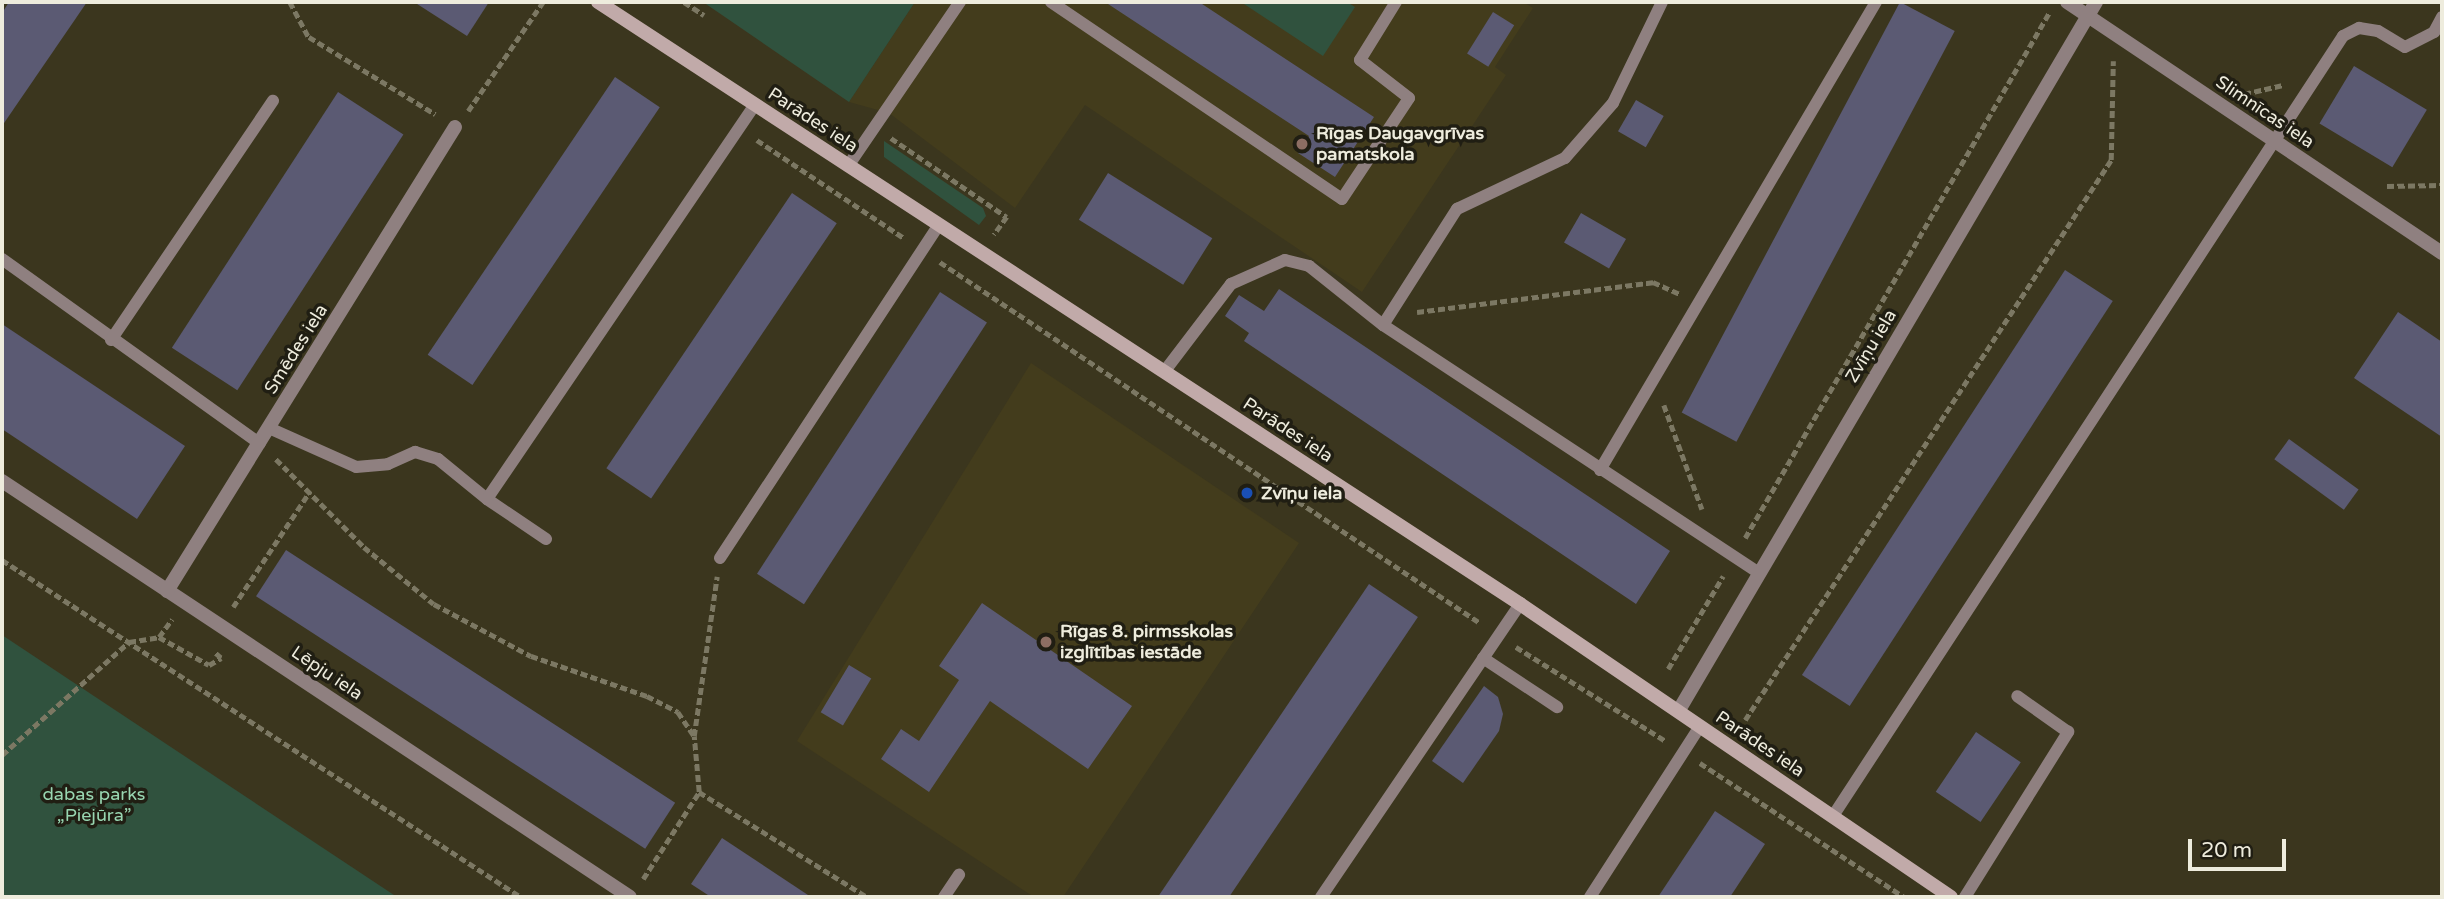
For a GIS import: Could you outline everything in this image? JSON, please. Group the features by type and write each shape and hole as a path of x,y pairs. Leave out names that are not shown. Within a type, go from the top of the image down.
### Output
{"street":[{"name":"Parādes iela","path":"598,2 1520,604 1951,897"},
{"name":"Slimnīcas iela","path":"2067,2 2442,253"},
{"name":"Zvīņu iela","path":"1679,710 2096,2"},
{"name":"Smēdes iela","path":"167,591 455,127"},
{"name":"Lēpju iela","path":"2,481 167,591 634,891"}],"lane":[{"path":"848,166 877,129 960,2"},
{"path":"1051,2 1342,199 1409,98 1360,60 1396,2"},
{"path":"1385,320 1457,209 1565,158 1613,103 1662,2"},
{"path":"1600,470 1876,2"},
{"path":"1833,817 2343,36 2359,28 2378,31 2405,47 2434,32 2442,17"},
{"path":"111,340 273,101"},
{"path":"487,499 755,105"},
{"path":"720,558 939,225"},
{"path":"2,259 111,340 260,444"},
{"path":"1164,372 1231,284 1285,260 1310,266 1600,470 1759,572"},
{"path":"269,428 356,467 388,464 415,452 438,458 487,499 546,539"},
{"path":"1321,897 1520,604"},
{"path":"1483,658 1558,707"},
{"path":"1965,897 2068,732 2017,696"},
{"path":"1590,897 1700,726"},
{"path":"944,897 959,875"}],"path":[{"path":"290,2 309,37 455,127 543,2"},
{"path":"684,2 704,15"},
{"path":"1668,669 2052,8"},
{"path":"1745,720 2110,160 2114,33"},
{"path":"2214,100 2315,79"},
{"path":"739,128 1498,635 1683,752 1903,897"},
{"path":"877,129 1007,217 994,236"},
{"path":"2341,187 2442,186"},
{"path":"1385,320 1653,282 1699,302"},
{"path":"1654,378 1704,514 1696,532"},
{"path":"260,444 364,547 434,604 531,656 647,696 678,712 694,736"},
{"path":"221,626 310,491"},
{"path":"634,891 699,792 694,736 720,558"},
{"path":"2,560 520,897"},
{"path":"159,637 175,616 184,624"},
{"path":"2,755 130,642 159,637 209,665 221,658 212,650"},
{"path":"699,792 867,897"}],"shaded area":[{"name":"Rīgas Daugavgrīvas pamatskola","path":"915,2 1523,2 1533,8 1495,67 1506,75 1362,292 1085,105 1015,208 889,113 849,102"},
{"name":"Rīgas 8. pirmsskolas izglītības iestāde","path":"1031,363 1299,543 1063,897 1034,897 797,741"}],"green space":[{"path":"703,2 915,2 849,102"},
{"path":"1241,2 1347,2 1355,7 1323,56"},
{"path":"884,141 983,208 986,216 979,225 884,157"},
{"name":"dabas parks „Piejūra”","path":"2,635 397,897 2,897"}],"building":[{"path":"9,2 87,2 2,126 2,13"},
{"path":"414,2 489,2 467,36"},
{"path":"1105,2 1199,2 1374,117 1335,177 1298,153 1309,136"},
{"path":"1900,2 1955,31 1736,442 1682,413"},
{"path":"1493,12 1514,25 1488,67 1467,54"},
{"path":"2354,66 2427,110 2392,167 2319,123"},
{"path":"615,77 660,107 472,385 428,355"},
{"path":"338,92 403,134 237,390 172,348"},
{"path":"1636,100 1664,116 1646,147 1618,131"},
{"path":"1108,173 1212,238 1183,285 1079,220"},
{"path":"792,193 837,223 651,498 606,468"},
{"path":"1581,213 1626,239 1609,268 1564,242"},
{"path":"2065,270 2113,301 1850,706 1802,675"},
{"path":"1279,289 1670,551 1636,604 1244,341 1249,333 1225,316 1239,295 1264,311"},
{"path":"940,292 987,322 804,604 757,574"},
{"path":"2398,312 2442,342 2442,437 2354,378"},
{"path":"2,324 185,446 137,519 2,429"},
{"path":"2289,439 2359,490 2344,510 2274,459"},
{"path":"286,550 675,803 645,849 256,596"},
{"path":"1369,584 1418,617 1229,897 1159,896"},
{"path":"982,603 1132,706 1088,769 990,701 929,792 881,759 901,729 919,741 959,680 939,666"},
{"path":"849,665 871,678 843,726 821,712"},
{"path":"1484,686 1498,697 1503,714 1499,731 1463,783 1432,761"},
{"path":"1976,732 2021,762 1981,822 1936,792"},
{"path":"1715,811 1765,844 1730,897 1658,897"},
{"path":"722,838 811,897 711,897 691,884"}],"place":[{"name":"Rīgas Daugavgrīvas pamatskola","path":"1302,144"},
{"name":"Zvīņu iela","path":"1247,493"},
{"name":"Rīgas 8. pirmsskolas izglītības iestāde","path":"1046,642"}]}
